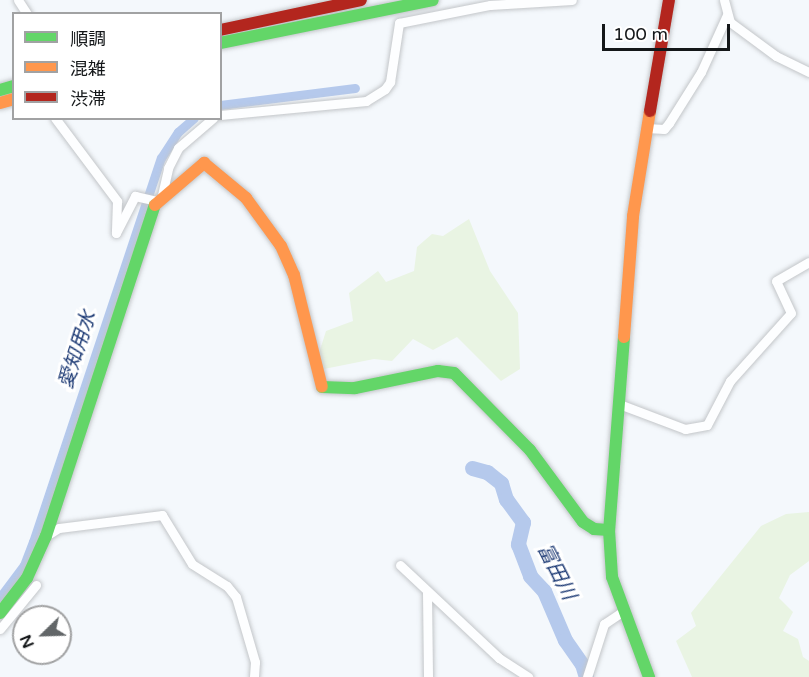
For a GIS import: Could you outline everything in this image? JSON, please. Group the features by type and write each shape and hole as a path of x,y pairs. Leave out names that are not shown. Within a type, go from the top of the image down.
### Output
{"main road":[{"path":"222,30 361,0"},
{"path":"222,43 433,0"},
{"path":"649,677 612,577 609,530 633,216 645,128 669,0"},
{"path":"0,613 27,578 46,537 159,198 169,194 204,163 246,198 281,246 294,276 318,387 355,388 438,371 454,373 530,450 583,522 594,529 609,530"}],"street":[{"path":"222,115 366,101 385,89 390,82 399,23 490,5 572,0"},
{"path":"724,0 730,22 776,56 809,72"},
{"path":"645,128 664,129 669,123 701,72 727,15"},
{"path":"56,120 117,201 116,234 138,196 159,198 174,155 190,134 210,120"},
{"path":"620,404 685,429 707,425 730,381 791,313 776,281 809,262"},
{"path":"46,537 59,528 162,515 192,564 227,586 236,597 255,662 254,677"},
{"path":"400,565 427,593 499,657 528,677"},
{"path":"0,629 36,585"},
{"path":"427,593 428,677"},
{"path":"587,677 604,624 623,610"}],"green space":[{"path":"469,219 490,271 518,313 520,369 501,381 457,337 433,350 413,339 392,361 374,359 324,369 319,353 326,331 353,321 349,293 378,271 386,282 414,271 417,247 432,234 443,236"},
{"path":"809,512 809,561 790,575 779,598 793,612 783,631 798,639 803,657 809,661 809,677 692,677 676,641 696,626 691,613 761,526 786,514"}],"waterway":[{"name":"愛知用水","path":"222,105 355,88"},
{"name":"愛知用水","path":"0,597 24,565 33,542 161,158 178,132 192,120"},
{"name":"富田川","path":"472,468 487,472 501,483 506,499 523,522 518,544 530,576 544,591 565,640 582,664 586,677"}],"traffic: fast":[{"path":"222,43 433,0"},
{"path":"0,90 12,87"},
{"path":"0,613 27,578 46,536 155,205"},
{"path":"624,337 609,530 612,577 649,677"},
{"path":"322,387 355,388 438,371 454,373 530,450 583,522 594,529 609,530"}],"traffic: slow":[{"path":"0,103 12,100"},
{"path":"624,337 633,216 650,111"},
{"path":"155,205 204,163 246,198 281,246 294,275 322,387"}],"traffic: jam":[{"path":"222,30 361,0"},
{"path":"650,111 669,0"}]}
